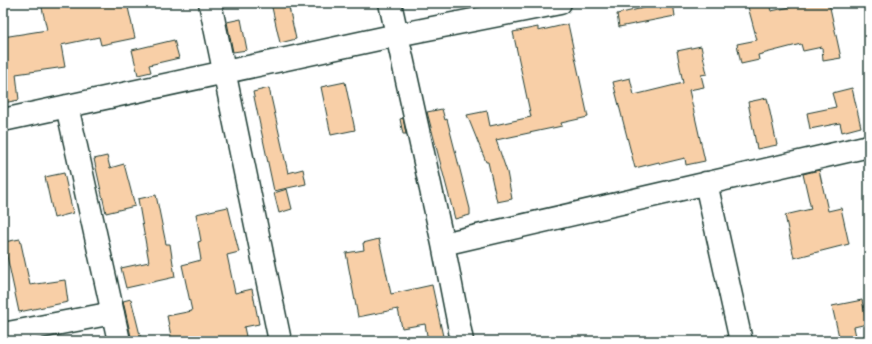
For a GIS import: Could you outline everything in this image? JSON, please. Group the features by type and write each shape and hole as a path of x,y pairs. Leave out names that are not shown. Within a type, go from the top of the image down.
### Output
{"street":[{"path":"210,3 280,341"},
{"path":"390,3 443,244 462,341"},
{"path":"3,120 397,35 560,3"},
{"path":"67,106 119,341"},
{"path":"443,244 869,146"},
{"path":"706,183 741,341"},
{"path":"3,334 113,313"}],"building":[{"path":"41,3 127,3 135,38 101,45 99,37 61,45 65,67 16,74 19,100 3,103 3,37 47,30"},
{"path":"271,3 288,3 296,39 280,43"},
{"path":"665,3 673,3 675,16 619,27 617,14"},
{"path":"747,3 769,3 771,11 810,3 829,3 841,58 823,61 822,47 803,51 801,44 758,55 759,60 741,64 737,44 757,40"},
{"path":"241,19 247,50 233,52 227,22"},
{"path":"568,24 588,117 561,123 562,126 496,140 507,172 512,199 497,202 488,162 486,162 467,115 487,111 490,126 531,117 513,32 538,27 538,31"},
{"path":"174,40 179,58 149,65 151,72 138,75 132,50"},
{"path":"701,46 707,74 701,75 704,87 689,90 705,161 686,165 685,158 635,168 613,82 630,78 634,95 683,83 677,51"},
{"path":"345,82 355,130 331,135 321,87"},
{"path":"269,88 288,173 303,169 306,184 274,191 253,92"},
{"path":"852,88 861,127 842,132 840,123 810,129 807,113 836,107 832,93"},
{"path":"767,98 777,145 757,149 748,102"},
{"path":"442,109 445,120 447,119 470,209 470,215 455,219 427,112"},
{"path":"403,118 406,134 403,134 400,119"},
{"path":"107,156 110,168 124,164 135,206 106,213 94,159"},
{"path":"819,170 828,211 841,208 849,244 794,258 785,215 811,209 803,174"},
{"path":"64,173 73,213 54,218 45,177"},
{"path":"287,189 292,209 279,213 274,193"},
{"path":"156,195 166,244 170,244 175,277 126,288 121,268 149,262 138,199"},
{"path":"228,207 239,252 227,255 235,293 252,289 259,324 244,327 247,341 172,341 167,316 192,311 182,265 201,260 198,242 201,241 196,214"},
{"path":"20,239 30,285 65,280 68,302 19,312 4,242"},
{"path":"379,239 391,294 432,285 444,341 428,341 425,324 402,328 398,309 358,317 346,253 364,250 363,243"},
{"path":"131,299 141,339 132,341 123,301"},
{"path":"862,300 867,324 854,327 857,341 840,341 832,306"}]}
